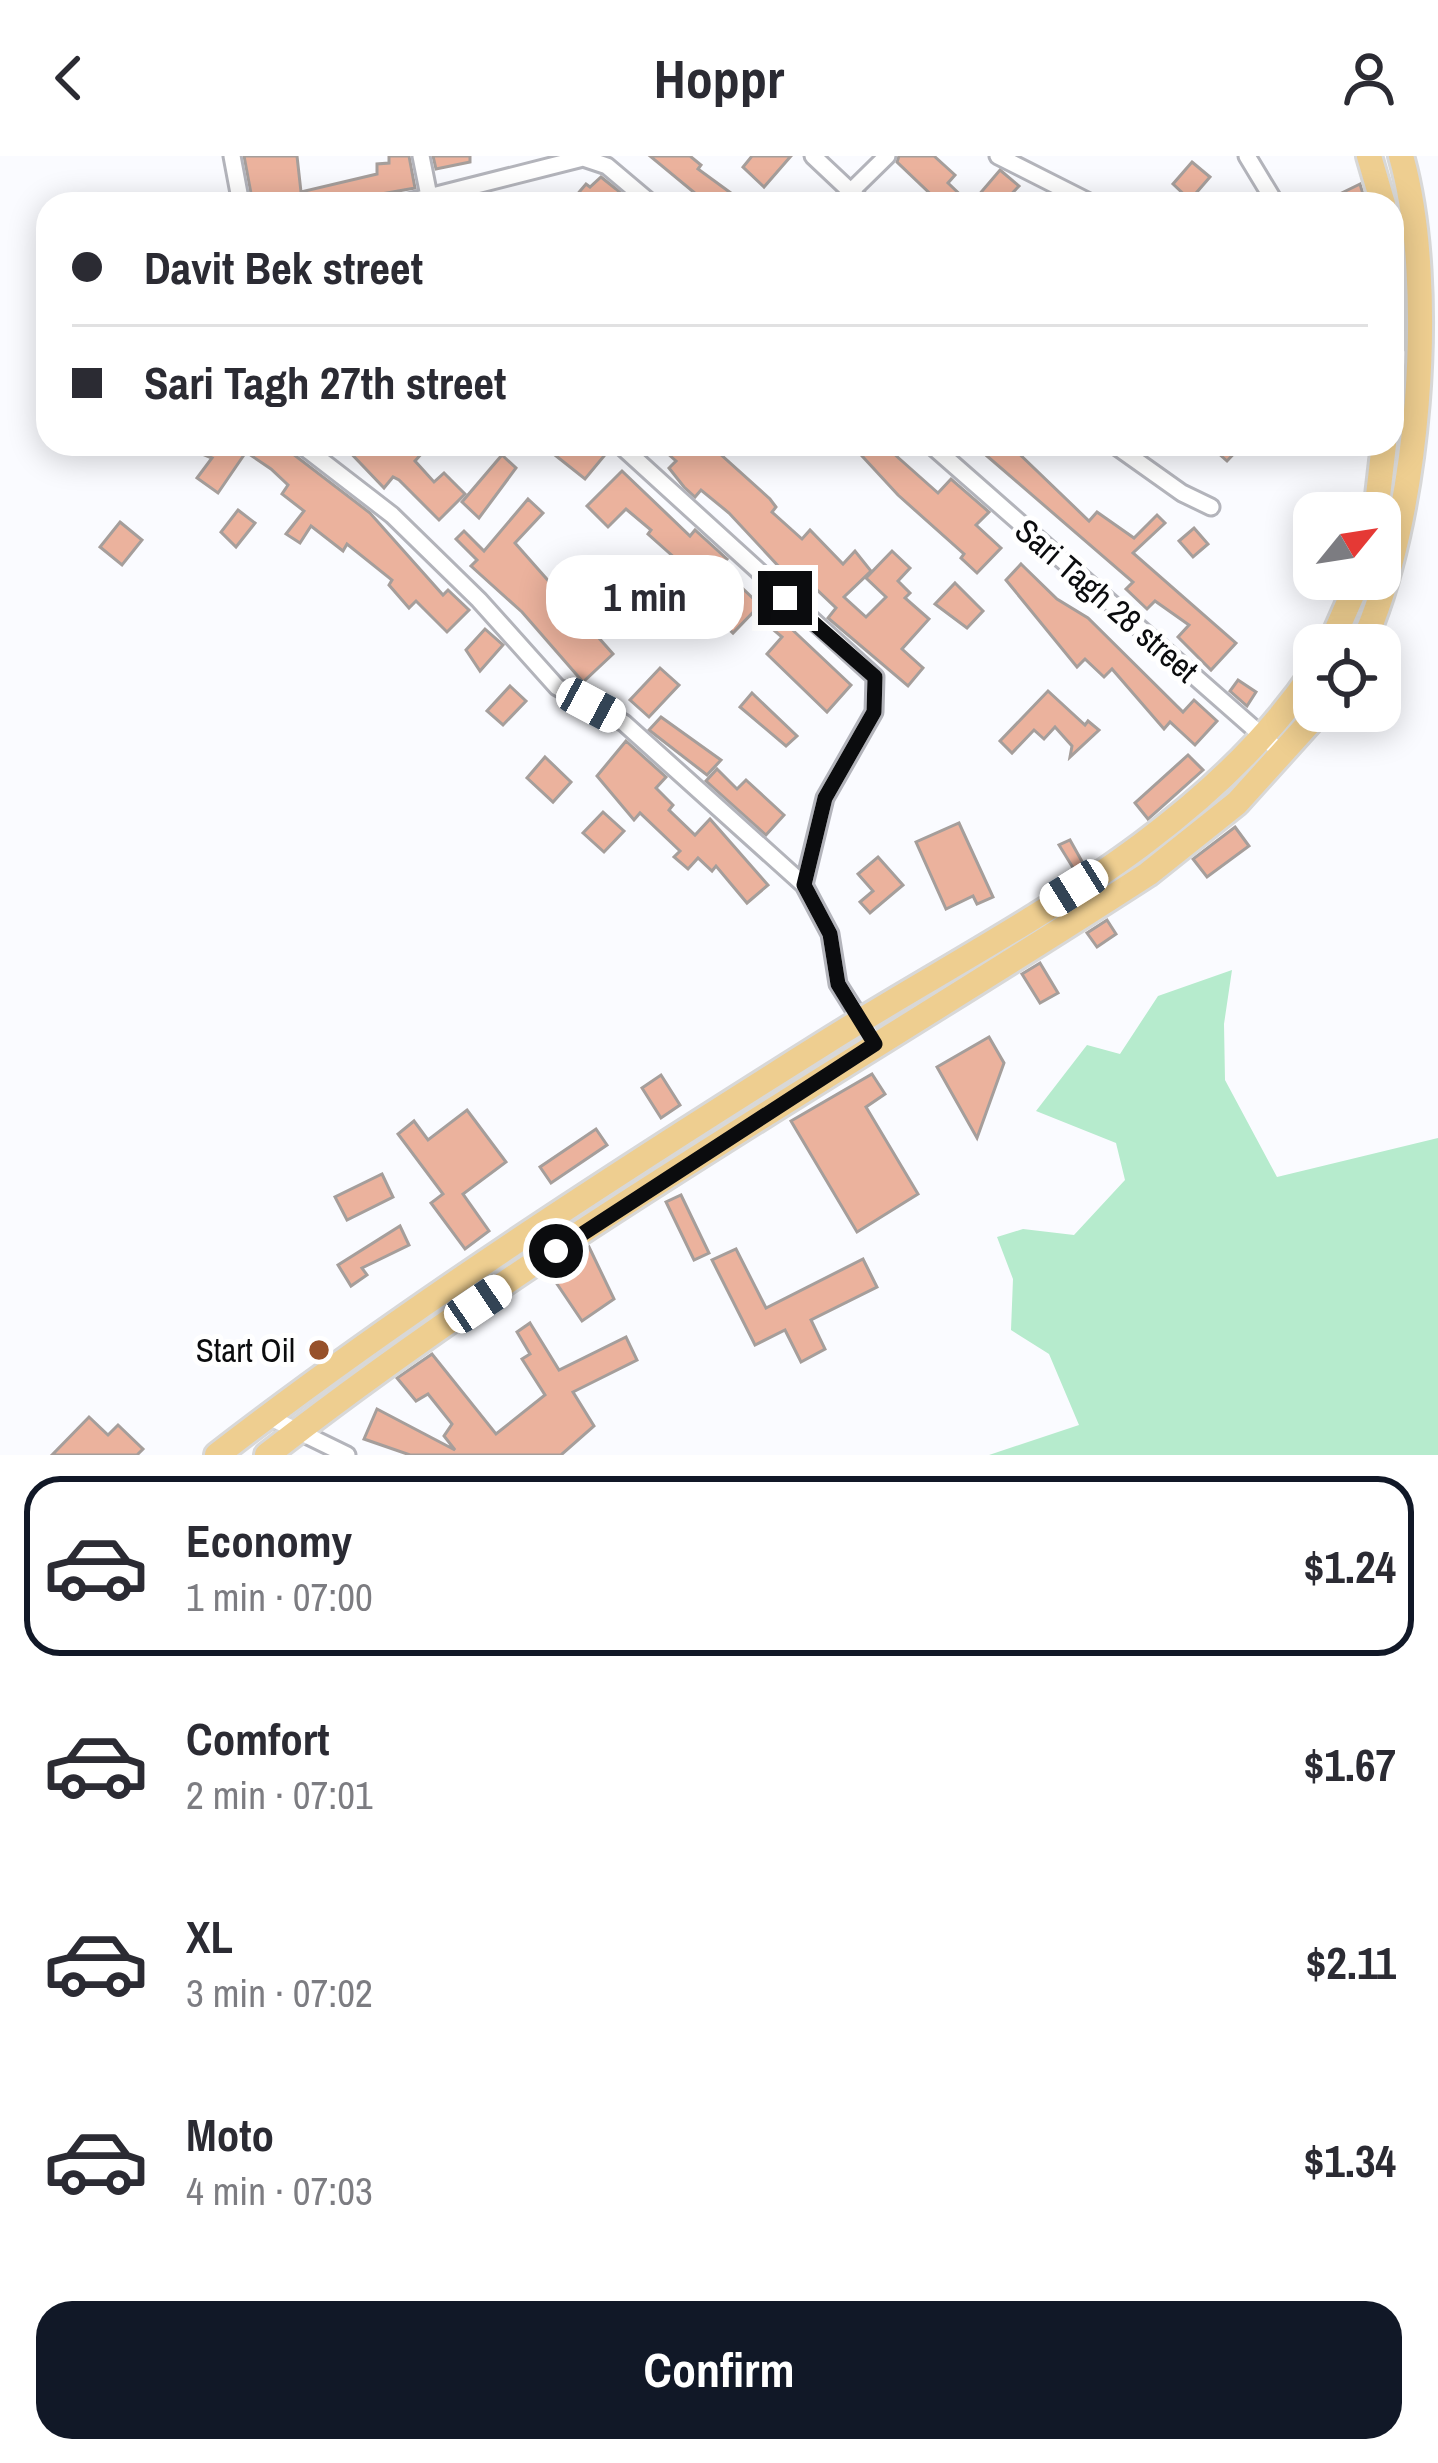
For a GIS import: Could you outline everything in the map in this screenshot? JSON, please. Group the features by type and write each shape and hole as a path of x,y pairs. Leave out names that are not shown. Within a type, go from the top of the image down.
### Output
{"main road":[{"path":"1369,156 1380,192"},
{"path":"1370,624 1397,547 1414,435 1417,234 1401,156"},
{"path":"1378,492 1383,456"},
{"path":"217,1455 267,1416 688,1130 1165,828 1263,736 1293,698"},
{"path":"267,1455 517,1276 1148,874 1207,831 1302,732"}],"street":[{"path":"232,156 239,192"},
{"path":"421,156 428,192"},
{"path":"813,156 840,192"},
{"path":"849,192 887,156"},
{"path":"998,156 1069,192"},
{"path":"1246,156 1268,192"},
{"path":"445,192 583,158 607,166 638,192"},
{"path":"316,456 392,515 479,600 557,687 624,723 804,885 830,934 838,984 875,1044"},
{"path":"632,456 875,677 874,712 825,798 804,885"},
{"name":"Sari Tagh 28 street","path":"944,456 1284,755"},
{"path":"1130,456 1211,507"},
{"path":"267,1416 347,1455"}],"green space":[{"path":"1232,970 1224,1024 1225,1080 1277,1177 1438,1138 1438,1455 989,1455 1079,1425 1049,1354 1011,1330 1013,1279 997,1237 1023,1229 1074,1235 1125,1180 1116,1143 1036,1111 1087,1045 1120,1054 1158,996"}],"building":[{"path":"244,156 297,156 301,192 251,192"},
{"path":"389,156 409,156 415,188 301,192 377,174 377,164 389,163"},
{"path":"433,156 470,156 470,162 436,169"},
{"path":"650,156 690,156 701,165 698,169 730,192 694,192"},
{"path":"752,156 791,156 764,187 743,167"},
{"path":"899,156 934,156 955,175 948,183 957,192 928,192 897,162"},
{"path":"1192,162 1210,177 1197,192 1182,192 1173,184"},
{"path":"1000,170 1019,186 1013,192 981,192"},
{"path":"601,177 619,192 579,192 586,184 590,187"},
{"path":"207,456 243,456 218,493 197,478 212,458"},
{"path":"252,456 296,456 370,513 443,595 448,590 469,610 447,632 416,601 409,608 389,585 392,580 347,544 343,551 311,526 300,543 286,534 304,511 282,494 288,485"},
{"path":"353,456 419,456 415,461 434,482 444,473 465,494 439,520 399,480 393,477 384,488"},
{"path":"501,456 516,468 479,518 462,502"},
{"path":"556,456 604,456 585,479"},
{"path":"670,456 722,456 770,499 776,507 772,512 802,539 810,530 843,564 855,551 871,571 844,597 866,617 886,597 866,578 892,551 910,568 898,581 910,593 905,598 929,619 902,649 923,668 908,686 828,618 836,608 816,589 808,598 729,513 701,490 695,497 684,487 669,468 676,461"},
{"path":"862,456 896,456 938,493 951,479 989,512 976,525 1001,548 977,573 961,558 964,554"},
{"path":"987,456 1021,456 1089,521 1097,512 1134,538 1157,515 1165,523 1133,553 1236,643 1211,670 1178,637 1189,625 1155,601 1147,609 1126,589 1133,582"},
{"path":"622,471 690,536 695,530 727,559 720,567 760,605 733,633 696,597 687,584 695,576 648,534 651,530 626,509 608,527 587,506"},
{"path":"528,499 543,513 515,543 613,654 583,682 522,612 471,566 477,560 456,539 464,531 484,551"},
{"path":"238,510 255,523 236,547 221,532"},
{"path":"120,522 142,540 122,565 100,547"},
{"path":"1194,528 1208,544 1193,557 1179,541"},
{"path":"1021,564 1057,599 1088,618 1183,712 1194,700 1217,721 1195,745 1170,722 1164,729 1112,669 1104,677 1085,659 1077,667 1006,580"},
{"path":"955,583 983,611 967,628 935,604"},
{"path":"765,604 851,685 827,712 767,654 782,637 756,615"},
{"path":"485,629 503,645 480,671 466,650"},
{"path":"660,668 679,685 649,717 630,700"},
{"path":"1238,680 1256,692 1247,706 1230,691"},
{"path":"510,686 526,701 503,725 487,711"},
{"path":"1048,691 1085,725 1088,721 1099,730 1070,757 1072,746 1055,727 1044,739 1034,730 1012,753 1000,741"},
{"path":"752,693 797,736 786,746 740,707"},
{"path":"661,717 721,760 707,775 649,730"},
{"path":"626,741 666,777 656,788 673,805 669,810 695,835 710,819 768,885 747,903 716,866 712,871 698,858 688,869 674,857 680,851 640,813 634,820 597,776"},
{"path":"1188,755 1203,770 1148,819 1135,803"},
{"path":"545,757 571,782 553,802 527,778"},
{"path":"717,769 737,789 746,780 784,815 766,835 706,781"},
{"path":"603,812 624,831 604,852 583,833"},
{"path":"959,823 993,897 977,904 973,896 946,909 916,842"},
{"path":"1235,827 1249,846 1207,877 1193,859"},
{"path":"1070,840 1084,865 1075,871 1059,845"},
{"path":"878,857 903,885 870,913 860,902 873,891 858,874"},
{"path":"1107,920 1116,934 1097,947 1087,933"},
{"path":"1040,963 1058,993 1040,1003 1022,974"},
{"path":"989,1037 1004,1063 977,1138 937,1067"},
{"path":"872,1074 885,1094 866,1107 918,1194 857,1232 791,1121"},
{"path":"661,1075 680,1105 661,1118 642,1088"},
{"path":"467,1110 506,1162 463,1194 489,1231 465,1249 431,1203 443,1194 398,1134 414,1121 428,1140"},
{"path":"596,1129 607,1145 551,1183 540,1167"},
{"path":"382,1174 393,1197 347,1220 335,1197"},
{"path":"681,1195 709,1253 694,1260 666,1202"},
{"path":"400,1226 409,1245 362,1268 367,1275 351,1286 338,1265"},
{"path":"589,1247 614,1299 582,1321 553,1278 555,1270"},
{"path":"736,1249 766,1308 863,1259 877,1287 811,1320 825,1349 801,1362 785,1330 755,1345 712,1260"},
{"path":"530,1323 559,1370 626,1337 637,1360 573,1392 594,1426 561,1455 410,1455 364,1439 377,1409 455,1450 444,1436 452,1424 428,1394 416,1401 397,1378 432,1354 496,1434 545,1395 522,1359 530,1354 517,1332"},
{"path":"89,1417 108,1435 118,1425 143,1449 137,1455 52,1455"}],"place":[{"name":"Start Oil","path":"319,1350"}],"route":[{"path":"556,1251 875,1044 838,984 830,934 804,885 825,798 874,712 875,677 785,598"}]}
